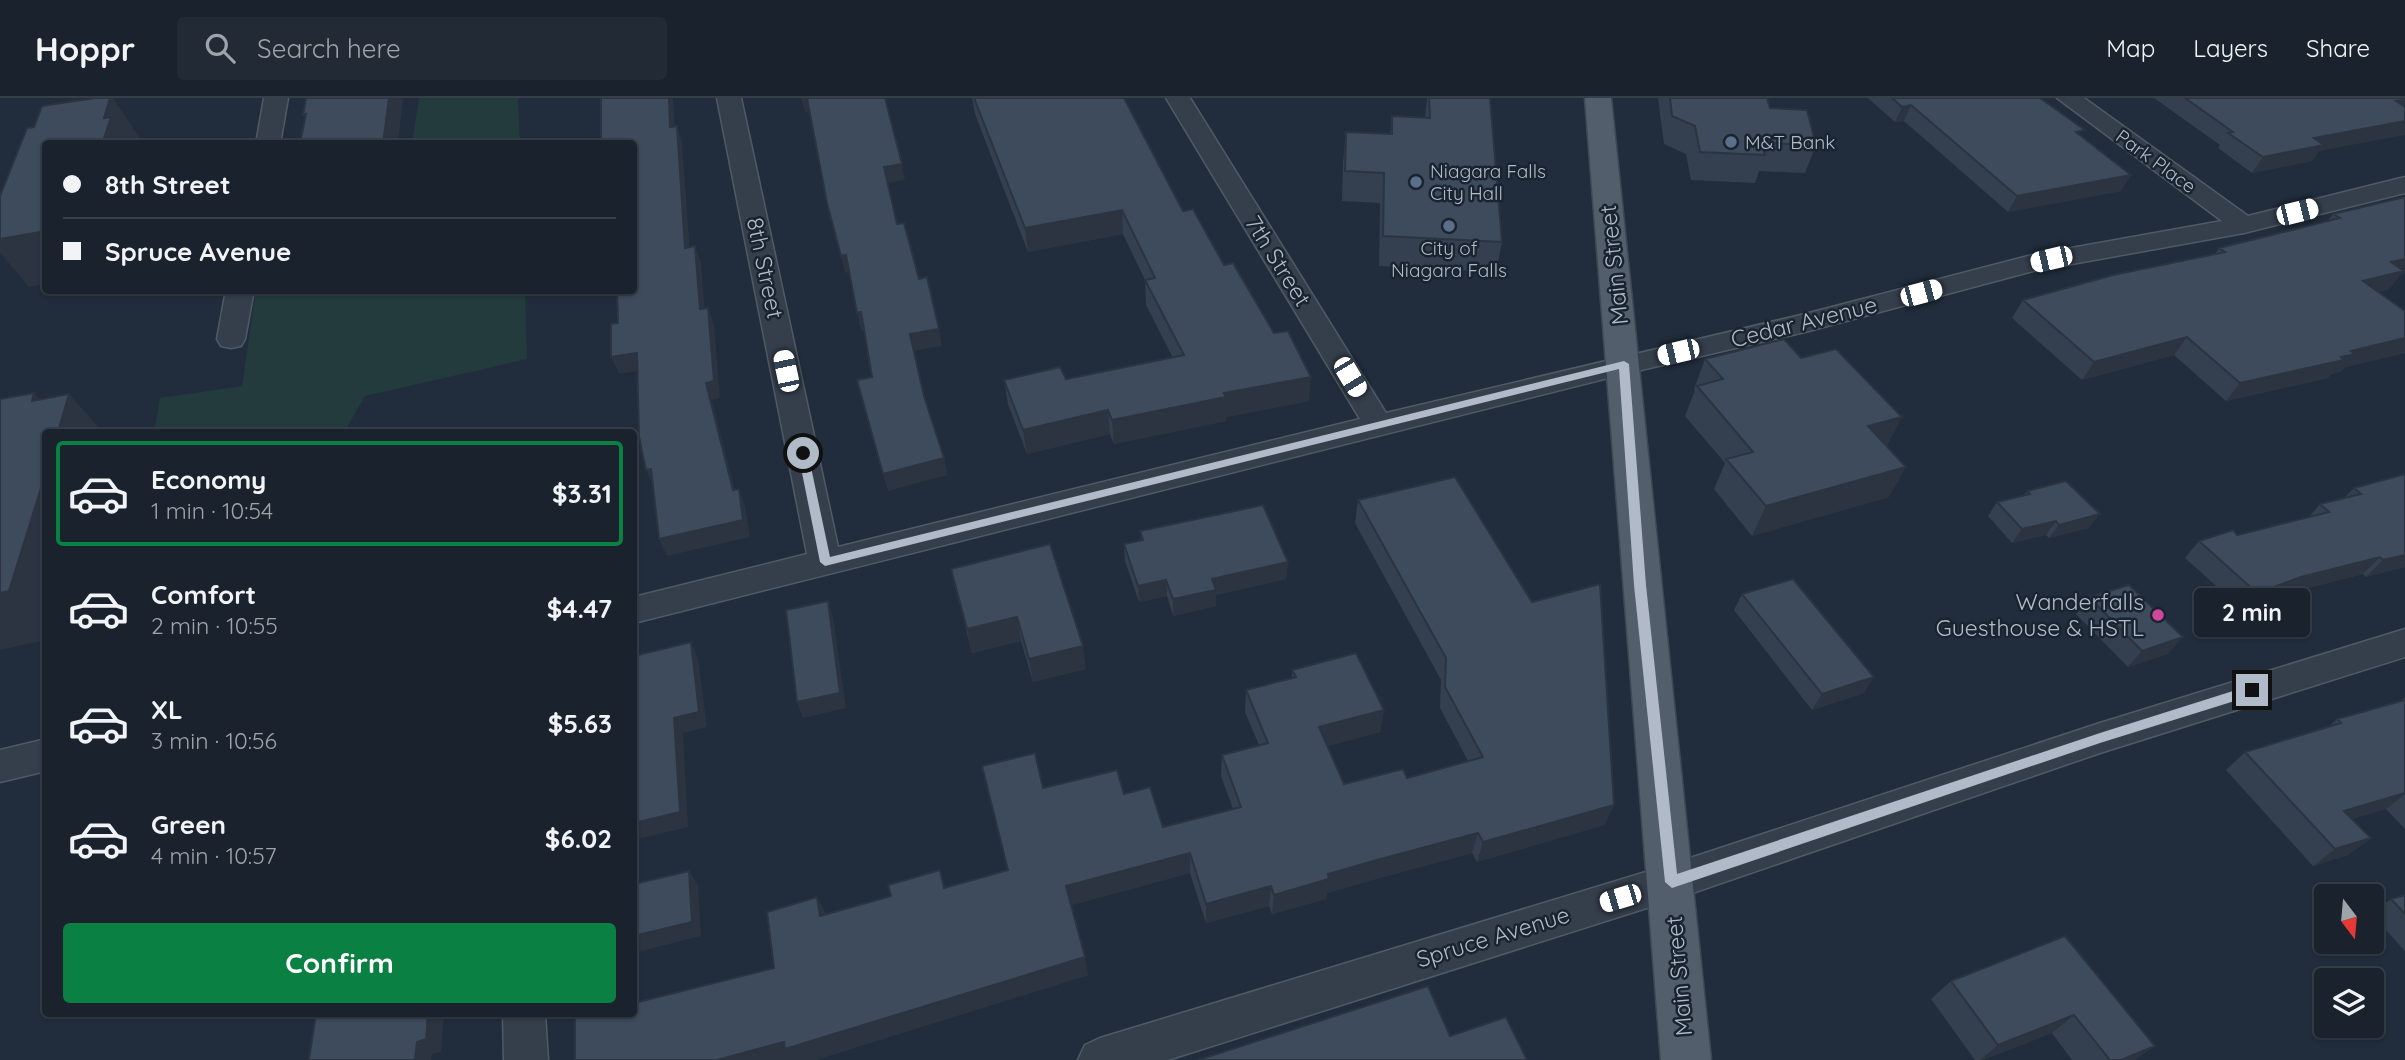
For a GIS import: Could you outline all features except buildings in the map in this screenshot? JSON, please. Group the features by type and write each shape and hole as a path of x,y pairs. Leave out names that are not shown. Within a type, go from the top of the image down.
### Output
{"main road":[{"name":"Main Street","path":"1598,98 1624,364 1640,585 1672,882 1686,1060"}],"street":[{"path":"269,140 276,98"},
{"name":"8th Street","path":"729,98 825,562"},
{"name":"7th Street","path":"1178,98 1379,425"},
{"name":"Park Place","path":"2069,98 2244,225"},
{"name":"Cedar Avenue","path":"637,609 1624,364 1818,320 2051,259 2244,225 2405,185"},
{"path":"231,339 239,294"},
{"name":"Spruce Avenue","path":"1100,1060 1672,882 2100,738 2405,643"},
{"path":"0,766 42,756"},
{"path":"524,1017 526,1060"}],"green space":[{"path":"419,98 518,98 520,140 412,140"},
{"path":"256,294 525,294 527,359 365,396 346,429 155,429 160,398 242,386"}],"place":[{"name":"M&T Bank","path":"1731,142"},
{"name":"Niagara Falls City Hall","path":"1416,182"},
{"name":"City of Niagara Falls","path":"1449,226"},
{"name":"Wanderfalls Guesthouse & HSTL","path":"2158,615"}],"route":[{"path":"803,453 825,562 1624,364 1640,585 1672,882 2100,738 2252,690"}]}
